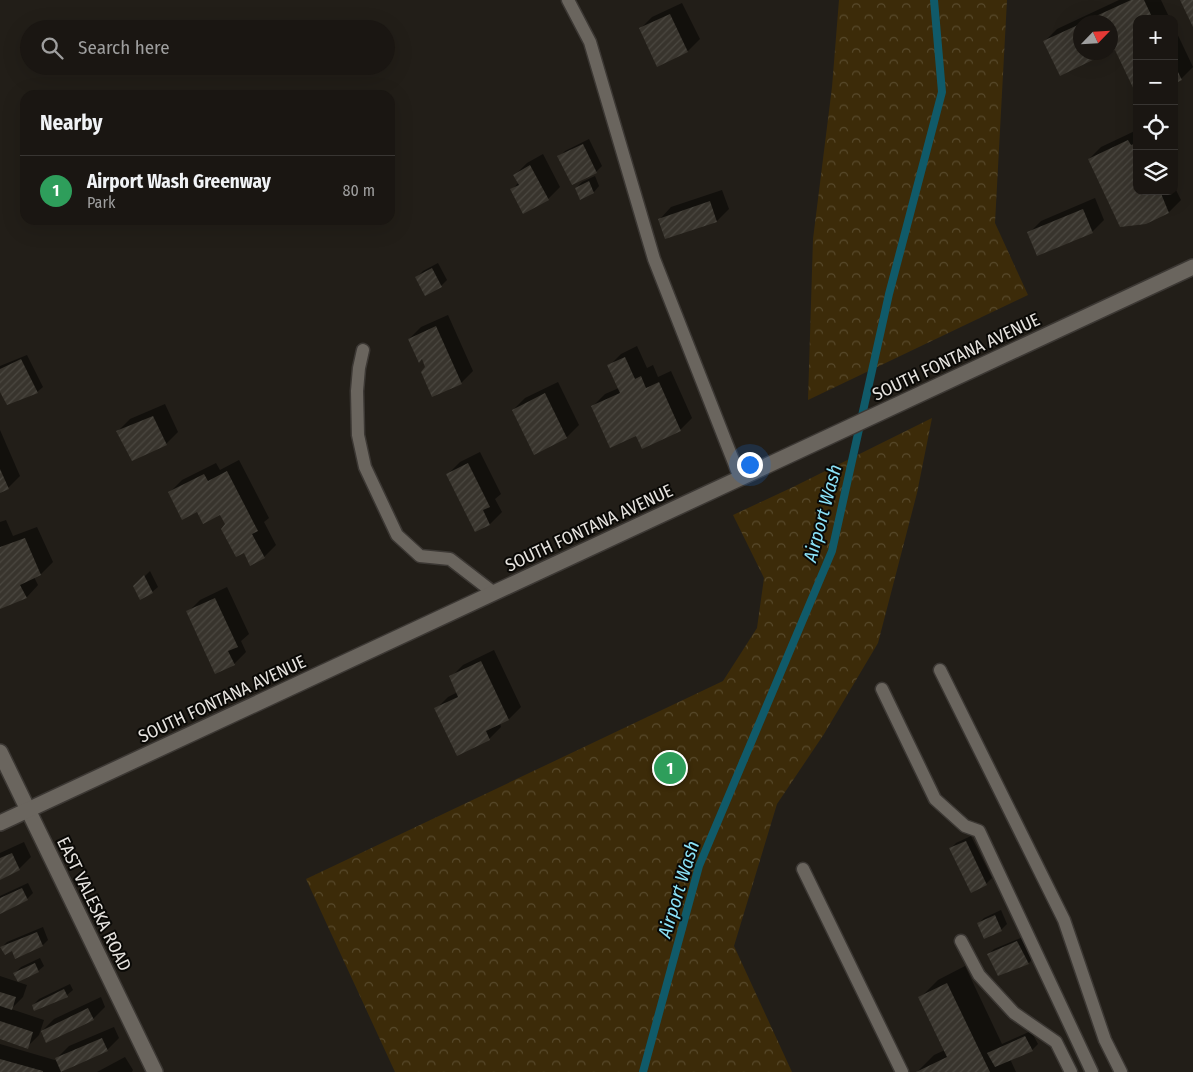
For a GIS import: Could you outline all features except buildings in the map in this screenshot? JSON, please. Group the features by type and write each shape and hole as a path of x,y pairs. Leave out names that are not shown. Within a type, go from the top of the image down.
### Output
{"street":[{"name":"SOUTH FONTANA AVENUE","path":"0,824 1193,267"},
{"name":"EAST VALESKA ROAD","path":"0,752 155,1072"}],"lane":[{"path":"568,0 590,42 654,259 740,478"},
{"path":"363,350 357,391 358,435 365,468 397,535 420,556 450,559 494,593"},
{"path":"940,670 1064,920 1105,1040 1121,1072"},
{"path":"882,688 935,799 965,826 979,831 1092,1072"},
{"path":"803,869 902,1072"},
{"path":"961,941 979,975 1014,1013 1056,1042 1071,1072"}],"green space":[{"path":"839,0 1007,0 995,223 1028,295 808,400 813,239 832,87"},
{"path":"932,418 917,493 878,643 824,734 777,804 734,946 792,1072 395,1072 306,879 723,681 757,628 764,578 733,515"}],"waterway":[{"name":"Airport Wash","path":"643,1072 699,866 832,551 889,294 942,92 934,0"}],"place":[{"name":"Airport Wash Greenway","path":"670,768"}]}
